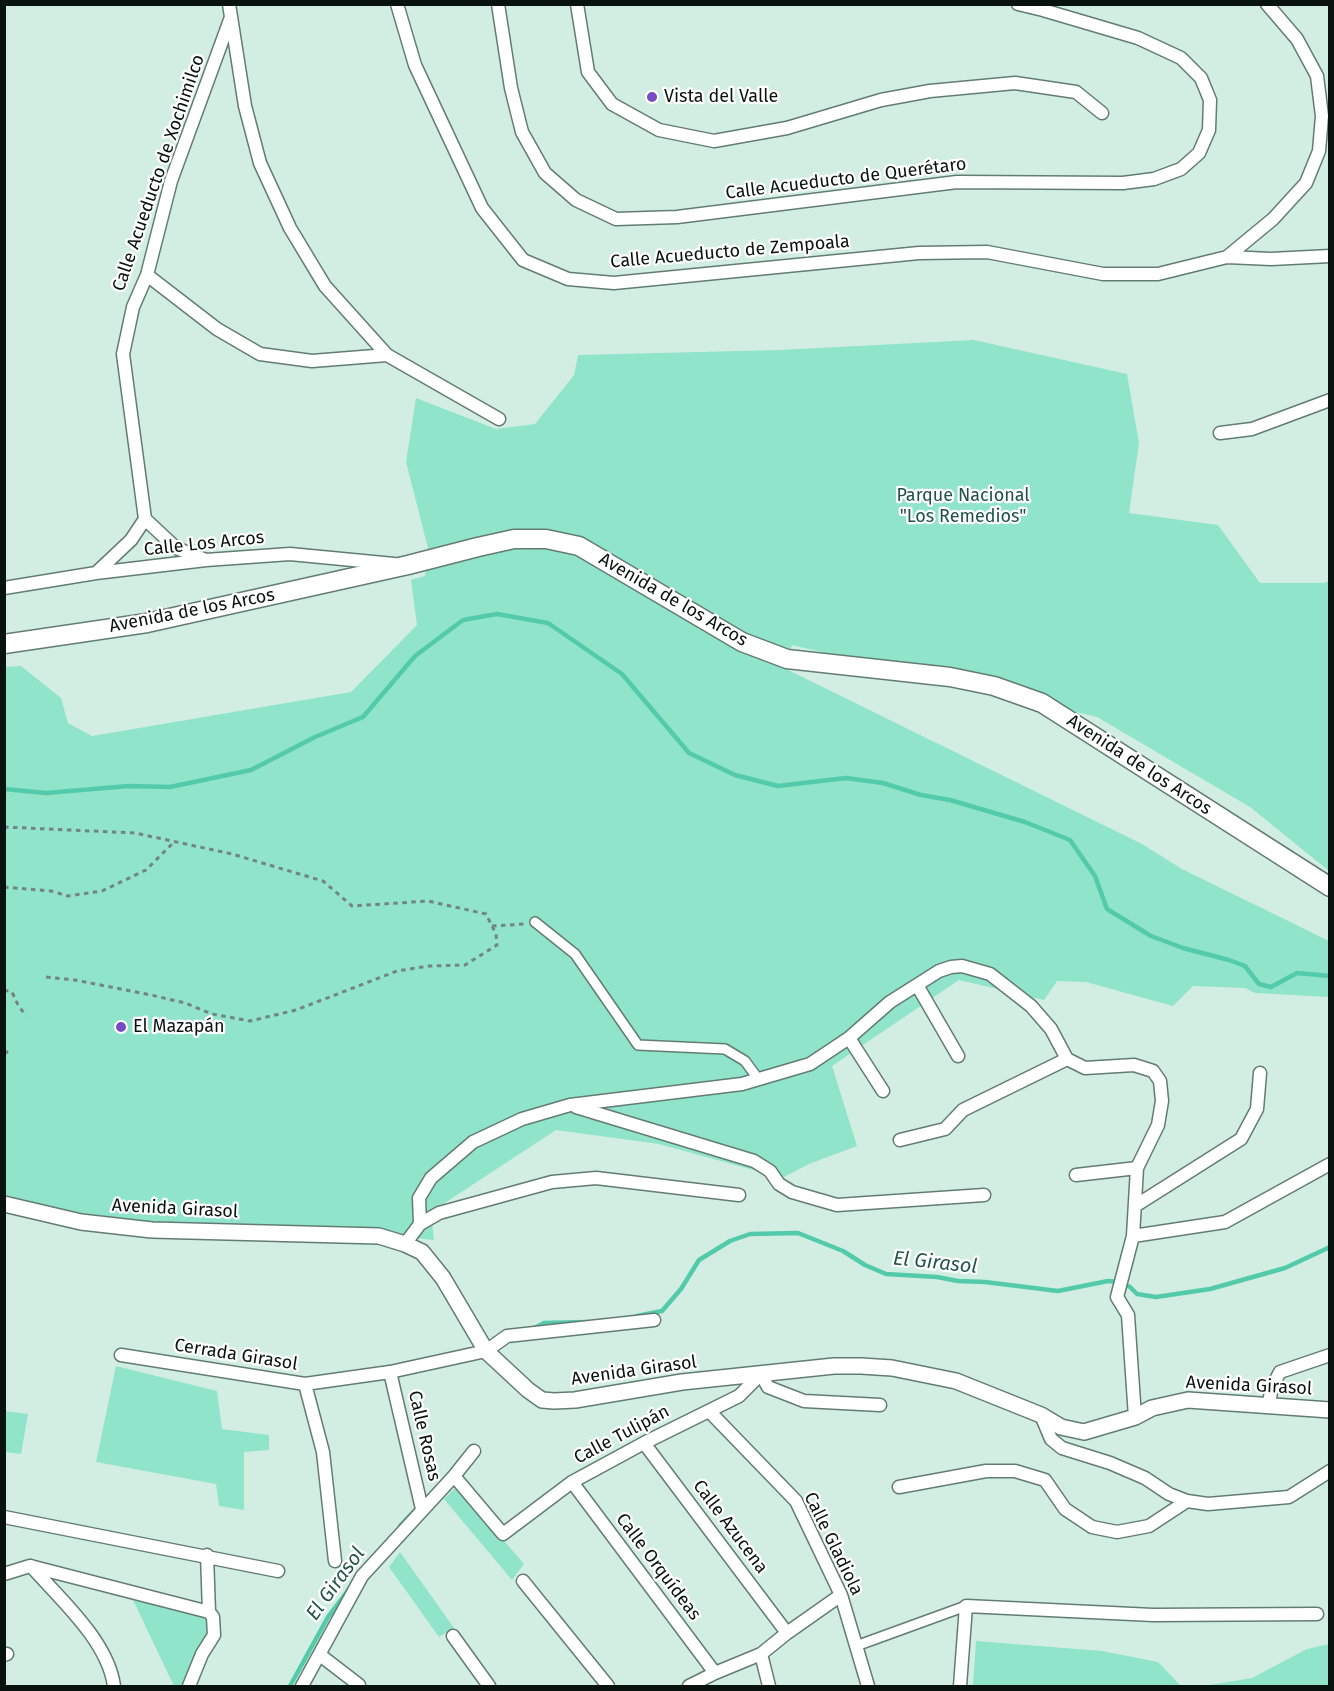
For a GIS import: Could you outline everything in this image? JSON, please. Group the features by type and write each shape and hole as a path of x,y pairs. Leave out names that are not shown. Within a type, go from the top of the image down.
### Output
{"main road":[{"name":"Avenida de los Arcos","path":"4,644 147,623 505,541 546,539 579,546 742,642 788,659 950,677 994,686 1042,702 1329,887"}],"street":[{"name":"Calle Acueducto de Zempoala","path":"397,4 415,65 482,208 523,260 568,279 614,282 919,253 987,252 1103,274 1158,274 1227,257"},
{"name":"Calle Acueducto de Querétaro","path":"498,4 511,88 522,132 545,173 576,200 616,219 677,217 957,182 1123,183 1154,179 1180,170 1199,153 1209,130 1210,100 1201,78 1181,58 1138,38 1018,4"},
{"path":"578,4 588,72 612,104 659,130 714,141 787,128 881,100 930,91 1015,83 1076,92 1102,113"},
{"path":"1227,257 1273,219 1306,183 1319,152 1322,116 1317,76 1297,39 1267,4"},
{"path":"230,11 245,106 260,163 290,228 325,286 387,356 499,418"},
{"name":"Calle Acueducto de Xochimilco","path":"146,519 123,354 133,307 147,275 171,181 230,11"},
{"path":"1227,257 1271,259 1329,256"},
{"path":"147,275 216,329 260,354 312,361 387,356"},
{"path":"1220,433 1252,429 1329,400"},
{"path":"96,573 131,540 146,519 176,548 207,561"},
{"name":"Calle Los Arcos","path":"4,588 96,573 290,554 408,565"},
{"path":"535,922 575,954 638,1045 725,1048 745,1061 759,1080"},
{"path":"420,1224 419,1198 431,1178 473,1142 522,1119 570,1106 742,1084 810,1064 849,1038 890,1002 939,971 962,966 990,974 1031,1006 1051,1029 1067,1059 1085,1068 1134,1065 1153,1071 1160,1081 1162,1101 1158,1125 1137,1168 1133,1236 1117,1297 1128,1315 1135,1417"},
{"path":"917,985 958,1056"},
{"path":"849,1038 883,1092"},
{"path":"900,1140 945,1129 963,1110 1067,1059"},
{"path":"1135,1206 1241,1139 1257,1109 1260,1073"},
{"path":"570,1106 754,1161 770,1171 779,1184 792,1192 837,1205 984,1196"},
{"path":"1133,1236 1225,1222 1329,1164"},
{"path":"1076,1175 1137,1168"},
{"path":"405,1244 420,1224 439,1213 552,1182 596,1178 739,1196"},
{"name":"Avenida Girasol","path":"4,1204 81,1222 152,1230 379,1236 405,1244 422,1252 443,1278 486,1351 542,1400 575,1400 682,1382 834,1366 892,1368 956,1381 1041,1415 1061,1427 1084,1432 1135,1417 1152,1408 1188,1400 1329,1410"},
{"path":"486,1351 507,1336 654,1320"},
{"name":"Cerrada Girasol","path":"121,1355 305,1384 390,1372 486,1351"},
{"path":"1268,1405 1273,1384 1280,1372 1329,1355"},
{"name":"Calle Rosas","path":"390,1372 422,1508"},
{"path":"760,1374 768,1387 804,1401 880,1406"},
{"name":"Calle Tulipán","path":"502,1534 572,1482 739,1396 760,1374"},
{"path":"305,1384 323,1452 335,1561"},
{"name":"Calle Gladiola","path":"709,1411 796,1501 841,1595 868,1686"},
{"path":"1041,1415 1051,1439 1062,1448 1110,1463 1145,1478 1169,1494 1187,1501 1208,1503 1289,1497 1329,1471"},
{"name":"Calle Azucena","path":"644,1443 787,1633"},
{"path":"302,1686 362,1576 474,1451"},
{"path":"899,1487 986,1471 1015,1471 1045,1480 1065,1509 1092,1527 1117,1532 1149,1526 1187,1501"},
{"name":"Calle Rosas","path":"454,1476 502,1534"},
{"name":"Calle Orquídeas","path":"572,1482 715,1673"},
{"path":"4,1517 278,1570"},
{"path":"189,1686 202,1654 214,1635 213,1617 210,1612 207,1556"},
{"path":"4,1574 30,1566 210,1612"},
{"path":"30,1566 78,1618 101,1650 114,1686"},
{"path":"523,1581 608,1686"},
{"path":"689,1686 760,1654 841,1595"},
{"path":"856,1646 966,1606 1153,1615 1317,1614"},
{"path":"960,1686 966,1606"},
{"path":"453,1636 489,1686"},
{"path":"760,1654 770,1686"},
{"path":"320,1655 359,1685"}],"path":[{"path":"4,827 135,833 232,854 323,881 352,906 428,902 486,914 496,934 497,945 465,965 429,966 397,971 296,1010 250,1021 212,1014 185,1003 151,995 75,980 45,977"},
{"path":"4,887 51,891 69,896 102,891 146,870 174,842"},
{"path":"492,926 535,922"},
{"path":"4,990 12,992 26,1016"},
{"path":"4,1051 12,1054"}],"green space":[{"name":"Parque Nacional \"Los Remedios\"","path":"974,340 1127,374 1139,443 1129,513 1218,525 1260,583 1324,583 1329,581 1329,871 1250,807 1097,717 792,645 784,668 1142,844 1182,869 1329,941 1329,997 1255,993 1245,988 1193,986 1173,1006 1086,982 1057,981 1044,1000 959,980 832,1066 857,1146 809,1164 782,1178 659,1144 556,1130 431,1212 434,1240 353,1232 169,1223 74,1214 5,1195 4,667 21,666 61,698 68,723 92,736 351,692 417,625 411,580 425,576 429,552 406,462 416,398 496,429 535,424 574,375 578,355 780,350"},
{"path":"116,1366 217,1391 222,1429 269,1435 269,1450 244,1452 244,1510 219,1506 216,1484 96,1462"},
{"path":"5,1411 28,1414 21,1454 5,1452"},
{"path":"457,1486 524,1564 512,1580 444,1499"},
{"path":"400,1552 454,1628 439,1637 389,1567"},
{"path":"133,1600 208,1617 212,1633 183,1686 174,1686"},
{"path":"976,1641 1102,1651 1158,1662 1181,1686 973,1686"},
{"path":"1329,1644 1329,1686 1203,1686 1252,1678 1307,1649"}],"waterway":[{"path":"4,789 46,793 129,786 170,787 251,770 315,737 363,717 415,656 463,620 497,614 548,623 622,674 689,753 735,775 778,786 846,778 883,783 1025,822 1070,840 1095,876 1107,909 1151,936 1245,966 1259,984 1271,987 1297,973 1330,976"},
{"name":"El Girasol","path":"637,1316 662,1311 681,1289 699,1260 730,1241 750,1234 798,1233 843,1251 865,1265 886,1274 937,1277 1058,1291 1108,1281 1120,1282 1137,1294 1156,1297 1210,1289 1285,1268 1330,1247"},
{"name":"El Girasol","path":"531,1330 544,1323 587,1322"},
{"name":"El Girasol","path":"400,1526 417,1508"},
{"name":"El Girasol","path":"290,1686 328,1617 349,1589"}],"place":[{"name":"Vista del Valle","path":"652,97"},
{"name":"El Mazapán","path":"121,1027"}]}
